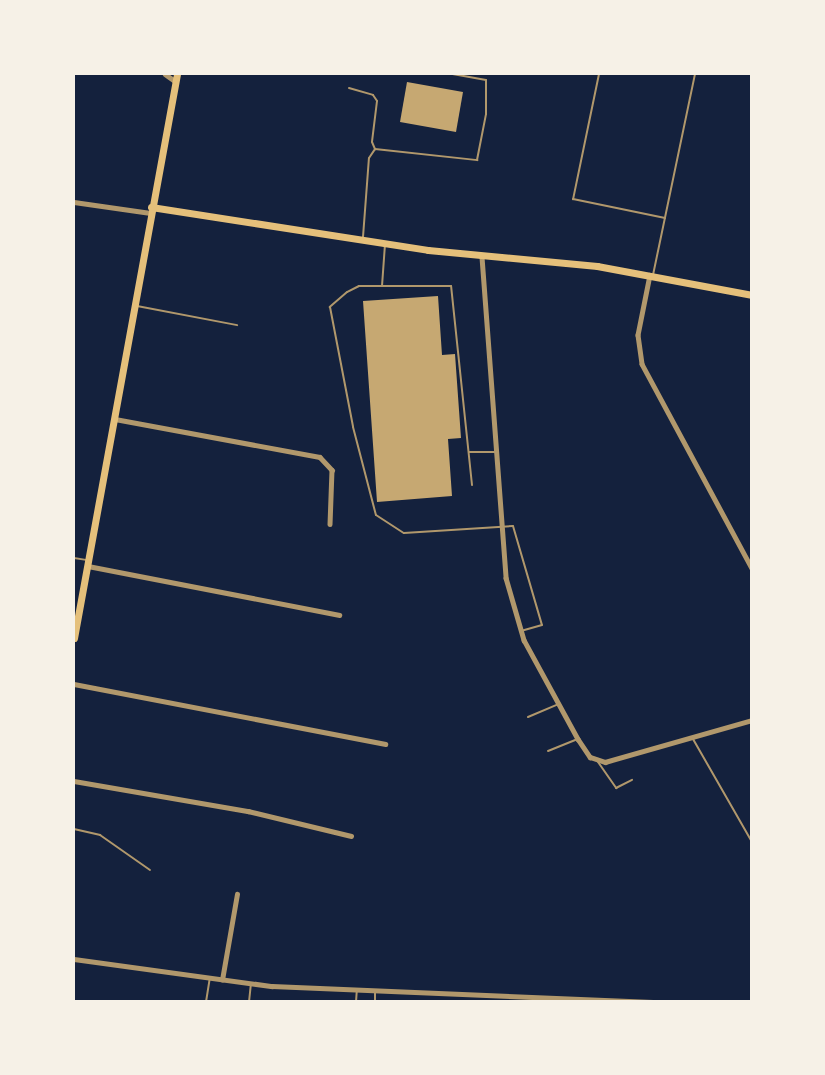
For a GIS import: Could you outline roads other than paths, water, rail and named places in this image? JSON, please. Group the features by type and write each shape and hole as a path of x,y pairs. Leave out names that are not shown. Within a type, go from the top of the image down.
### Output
{"main road":[{"path":"74,638 176,77"},
{"path":"151,210 482,257 577,263 752,295"}],"street":[{"path":"165,74 176,77"},
{"path":"74,202 151,210"},
{"path":"482,257 506,578 521,631 578,739 597,761 693,739 752,720"},
{"path":"652,275 638,335 642,364 752,568"},
{"path":"115,419 320,457 332,470 330,524"},
{"path":"88,563 339,615"},
{"path":"74,684 385,744"},
{"path":"74,781 248,811 351,836"},
{"path":"222,980 237,894"},
{"path":"74,959 251,984 653,1002"}],"lane":[{"path":"453,74 486,80"},
{"path":"375,148 477,160 486,114 486,80 490,74"},
{"path":"599,74 573,199 665,218"},
{"path":"652,275 696,74"},
{"path":"349,88 373,95 377,101 372,142 375,148"},
{"path":"362,240 369,158 375,148"},
{"path":"382,286 385,243"},
{"path":"472,485 451,286 359,286 330,307 353,427 376,515 404,533 502,529 513,526 542,624 521,631"},
{"path":"135,305 237,325"},
{"path":"468,453 496,452"},
{"path":"74,558 88,563"},
{"path":"528,717 558,704"},
{"path":"548,751 578,739"},
{"path":"693,739 752,842"},
{"path":"597,761 616,788 632,780"},
{"path":"74,830 100,835 150,870"},
{"path":"206,1002 210,978"},
{"path":"249,1002 251,984"},
{"path":"356,1002 357,988"},
{"path":"375,989 375,1002"},
{"path":"502,1002 503,995"}]}
